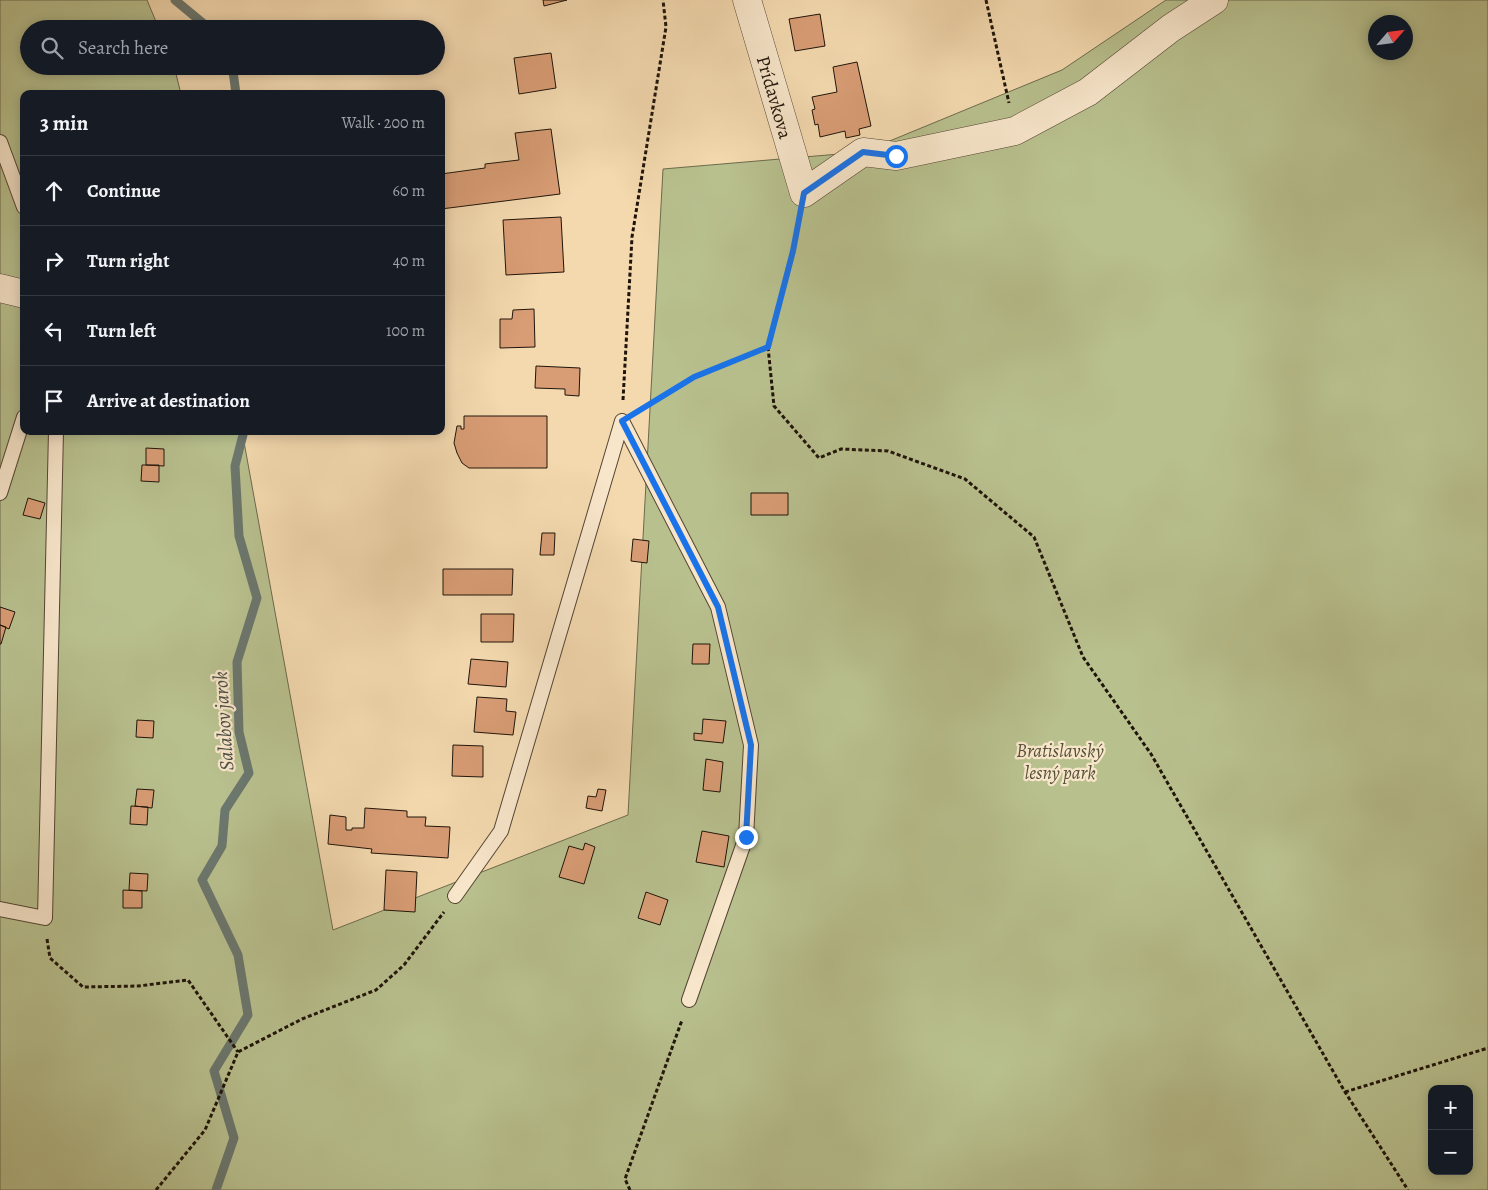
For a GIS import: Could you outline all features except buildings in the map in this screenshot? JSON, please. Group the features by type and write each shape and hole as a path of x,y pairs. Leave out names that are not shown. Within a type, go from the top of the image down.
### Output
{"street":[{"name":"Prídavkova","path":"747,0 804,193"},
{"path":"804,193 863,152 896,156 1015,131 1088,92 1171,28 1214,0"},
{"path":"0,288 20,293"}],"lane":[{"path":"0,142 20,196"},
{"path":"455,896 501,831 622,421"},
{"path":"622,421 718,607 751,745 746,837 689,1000"},
{"path":"0,493 20,430"},
{"path":"0,909 45,918 56,435"}],"path":[{"path":"622,421 632,237 666,27 663,0"},
{"path":"986,0 1015,131"},
{"path":"804,193 793,251 768,347 774,406 818,458 841,450 888,452 965,478 1034,537 1083,657 1151,754 1345,1092 1408,1190"},
{"path":"622,421 694,377 768,347"},
{"path":"156,1190 205,1130 238,1052 302,1019 376,990 404,965 455,896"},
{"path":"45,918 50,958 83,987 138,986 188,980 238,1052"},
{"path":"630,1190 625,1179 689,1000"},
{"path":"1345,1092 1488,1048"}],"green space":[{"name":"Bratislavský lesný park","path":"0,0 147,0 155,20 20,20 20,75 176,75 180,90 20,90 20,435 243,435 333,930 628,815 663,169 863,152 1062,70 1166,0 1488,0 1488,1190 0,1190"}],"waterway":[{"name":"Salabov jarok","path":"175,0 199,20"},
{"name":"Salabov jarok","path":"234,75 235,90"},
{"name":"Salabov jarok","path":"216,1190 234,1138 214,1071 248,1015 238,955 202,880 222,846 225,810 249,773 239,732 237,662 257,598 239,536 235,466 243,435"}],"route":[{"path":"746,837 751,745 718,607 622,421 694,377 768,347 793,251 804,193 863,152 896,156"}]}
